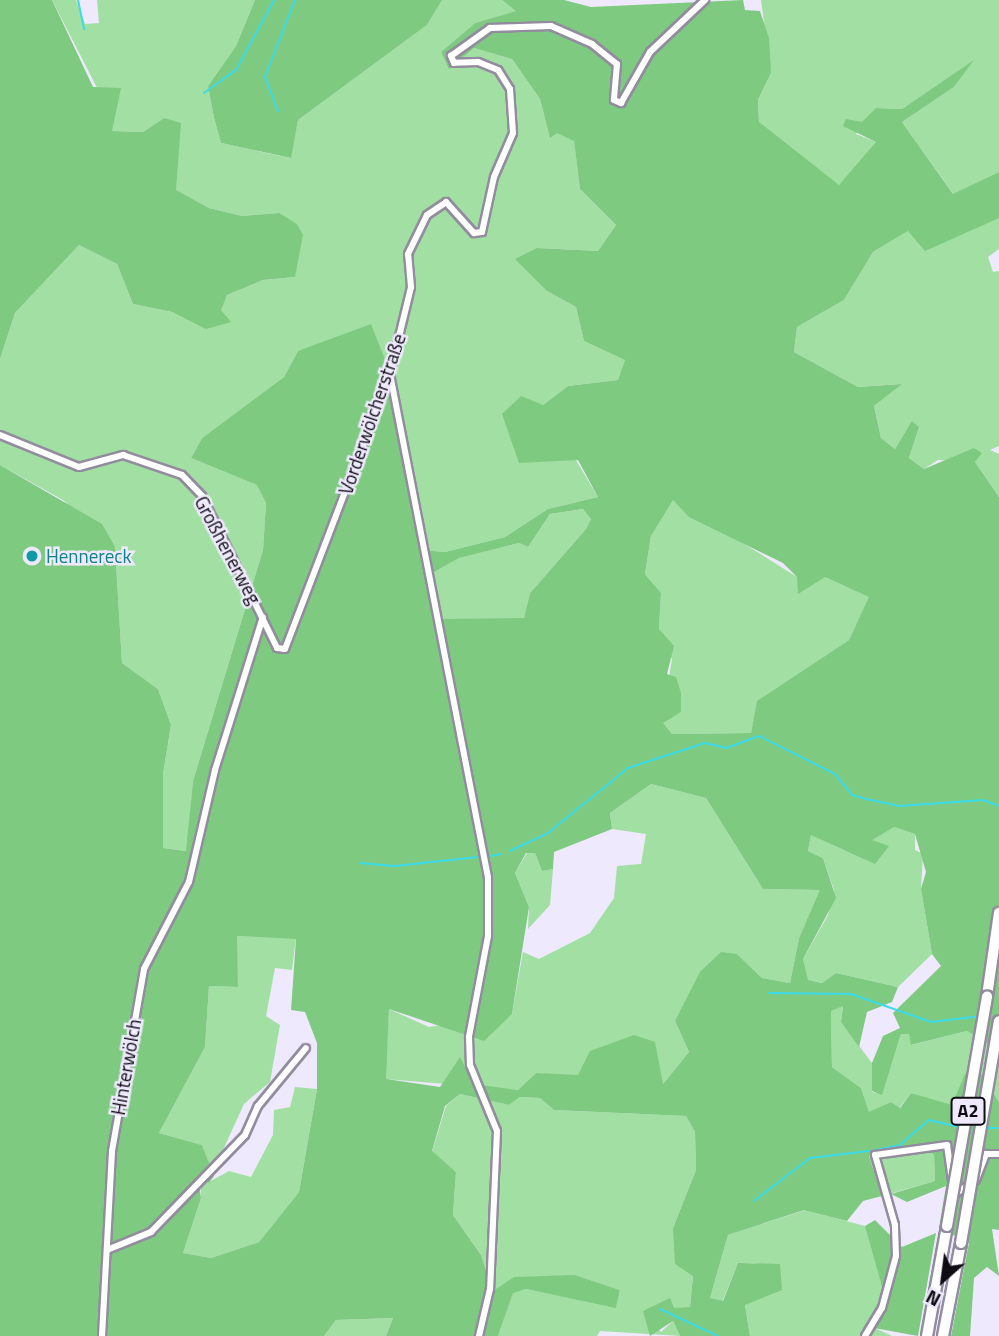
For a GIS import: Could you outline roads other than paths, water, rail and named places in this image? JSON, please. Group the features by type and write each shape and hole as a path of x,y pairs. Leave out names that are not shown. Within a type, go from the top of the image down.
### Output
{"highway":[{"name":"A2","path":"926,1336 987,996 999,913"},
{"name":"A2","path":"943,1336 999,1021"}],"street":[{"name":"Vorderwölcherstraße","path":"263,617 283,651 390,374 411,287 407,257 420,228 446,201 474,233 482,232 494,177 513,133 510,89 498,70 478,62 454,63 452,55 490,28 551,26 580,37 617,64 617,104 630,93 650,52 705,0"},
{"path":"390,374 488,877 488,936 469,1037 470,1065 497,1131 490,1289 479,1336"},
{"name":"Großhenerweg","path":"0,435 79,467 123,455 182,475 202,496 263,617"},
{"name":"Hinterwölch","path":"102,1336 112,1151 144,969 189,882 215,770 263,617"},
{"path":"107,1250 151,1232 245,1135 258,1106 306,1048"},
{"path":"865,1336 882,1308 896,1256 895,1225 874,1155 947,1145 955,1195 976,1180 986,1154 999,1154"}],"waterway":[{"path":"78,0 84,29"},
{"path":"204,93 236,70 274,0"},
{"path":"278,111 265,77 295,0"},
{"path":"510,851 548,833 628,768 705,743 726,748 759,736 835,774 852,795 899,806 983,800 999,806"},
{"path":"491,856 501,854"},
{"path":"360,863 395,866 478,857"},
{"path":"769,993 851,994 931,1022 981,1016"},
{"path":"875,1150 900,1145 929,1120 959,1127"},
{"path":"985,1128 999,1128"},
{"path":"754,1201 810,1158 869,1151"},
{"path":"660,1309 718,1336"}],"place":[{"name":"Hennereck","path":"32,556"}]}
